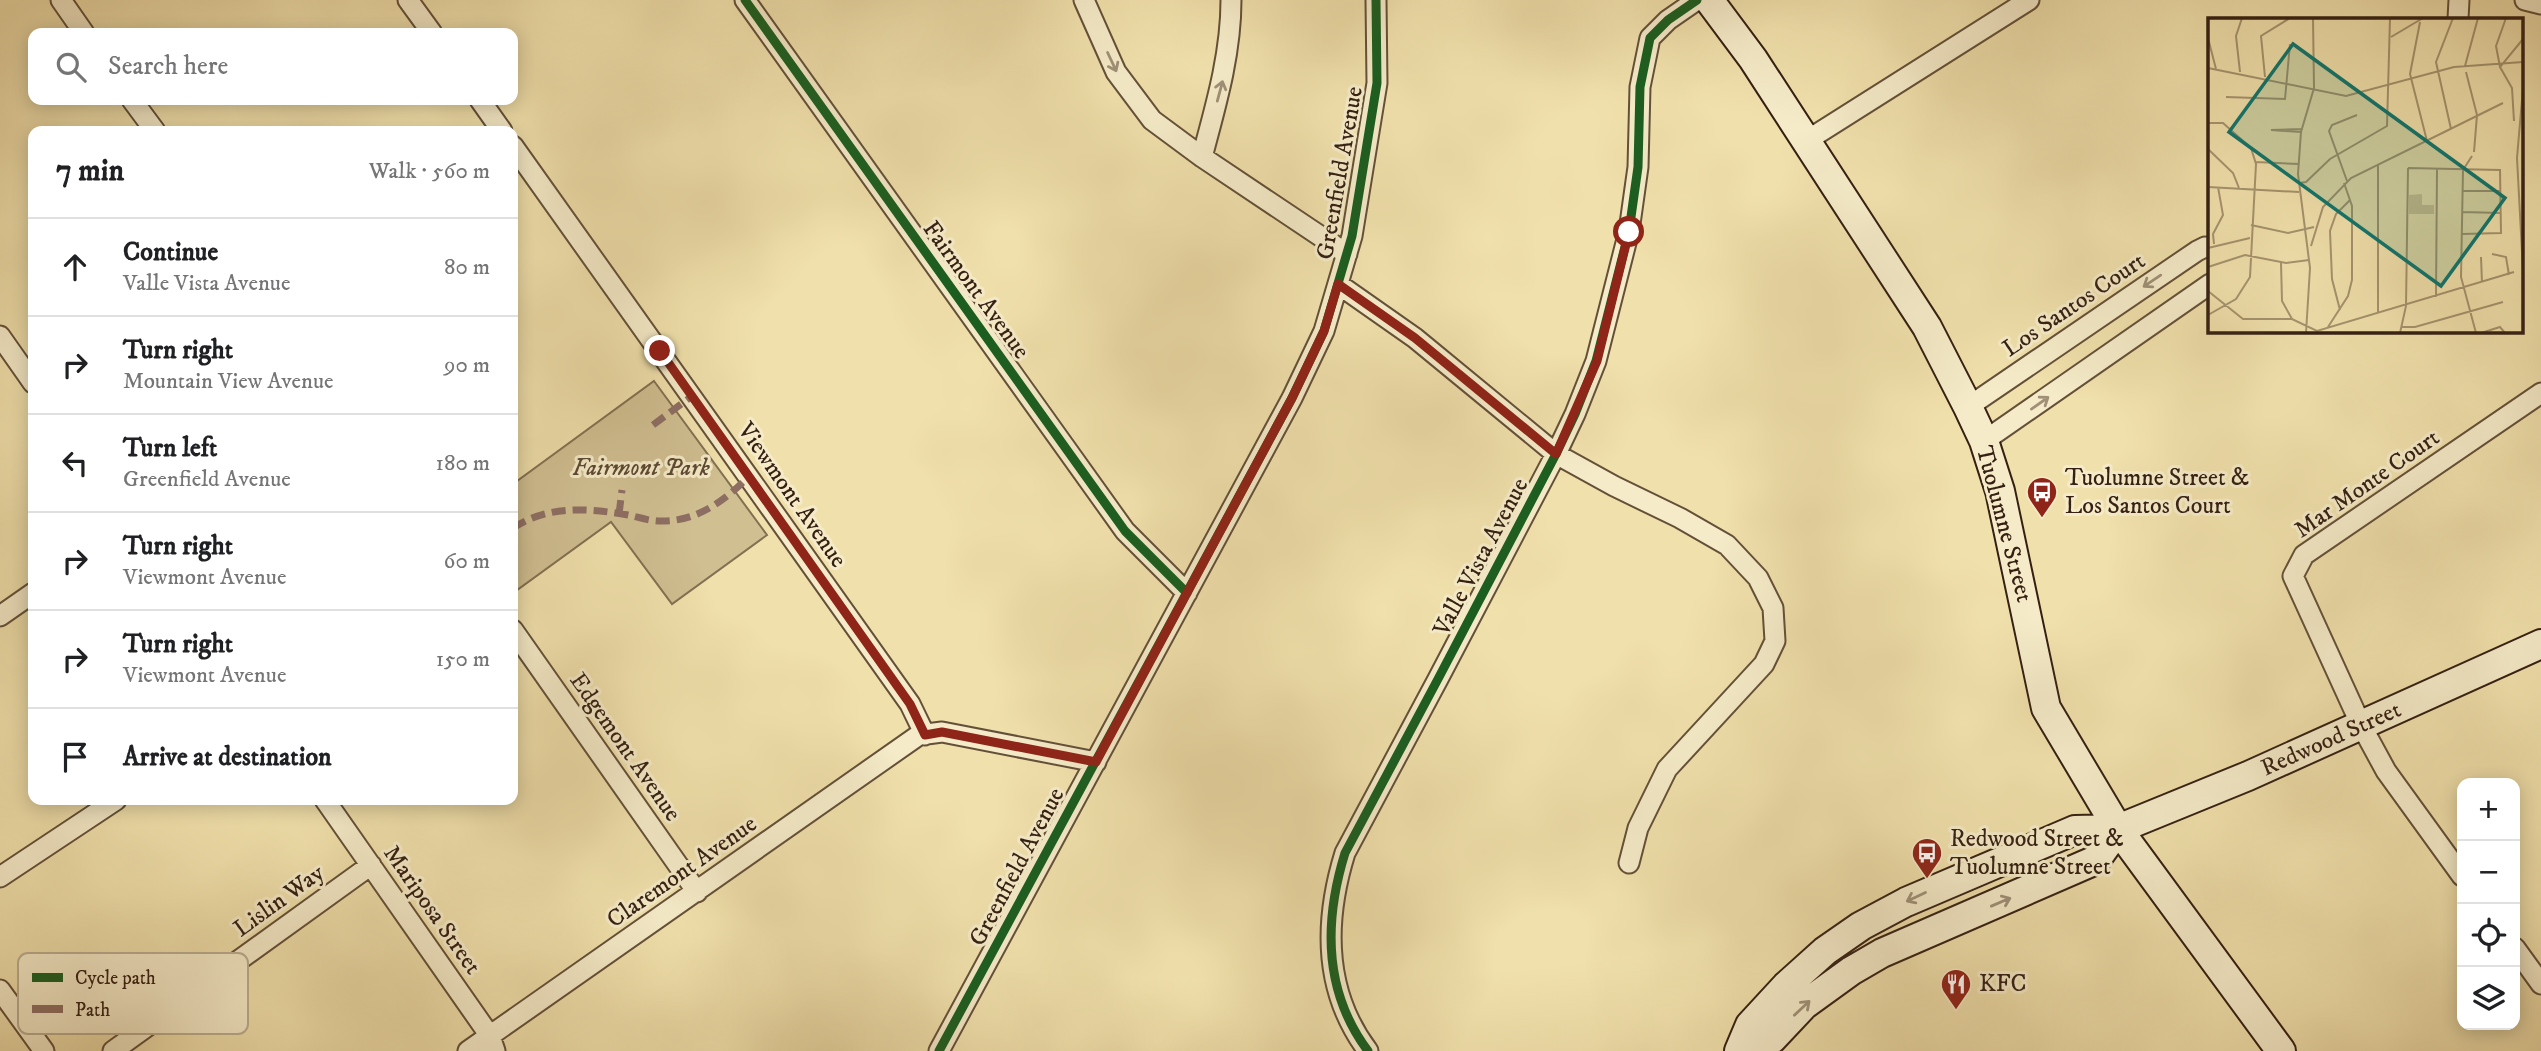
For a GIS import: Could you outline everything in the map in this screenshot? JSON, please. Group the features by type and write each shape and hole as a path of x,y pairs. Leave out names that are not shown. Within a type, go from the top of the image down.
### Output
{"main road":[{"name":"Tuolumne Street","path":"1709,0 1753,59 1927,327 1968,407 1984,441 2000,491 2046,708 2118,828 2281,1051"},
{"name":"Redwood Street","path":"1738,1051 1750,1025 1786,986 1825,951 1861,926 1932,890 2075,830 2118,828 2248,776 2541,644"},
{"path":"1750,1051 1772,1039 1804,1005 1851,971 1882,953 2096,860 2118,828"}],"street":[{"path":"61,0 81,28"},
{"path":"408,0 428,28"},
{"name":"Fairmont Avenue","path":"745,0 1125,531 1187,593"},
{"path":"1084,0 1116,72 1152,120 1202,157 1347,254"},
{"path":"1202,157 1224,75 1231,25 1231,0"},
{"name":"Greenfield Avenue","path":"939,1051 1292,398 1324,331 1352,236 1377,83 1376,0"},
{"name":"Valle Vista Avenue","path":"1368,1051 1351,1020 1336,979 1330,948 1330,914 1345,853 1556,454 1597,361 1629,232 1637,167 1640,87 1650,38 1668,20 1697,0"},
{"path":"1806,141 2029,0"},
{"path":"2458,18 2459,0"},
{"path":"2525,0 2541,4"},
{"path":"136,105 151,126"},
{"path":"484,105 498,126"},
{"name":"Viewmont Avenue","path":"518,153 910,704 925,735"},
{"name":"Los Santos Court","path":"1968,407 2197,251 2208,248"},
{"path":"1338,284 1415,338 1556,454 1727,545 1758,578 1773,608 1775,641 1764,664 1667,769 1638,828 1629,863"},
{"path":"1984,441 2208,286"},
{"path":"0,336 28,376"},
{"name":"Mar Monte Court","path":"2361,725 2293,576 2304,555 2541,393"},
{"path":"0,616 28,596"},
{"name":"Edgemont Avenue","path":"518,637 697,892"},
{"path":"2361,725 2386,771 2457,869"},
{"path":"925,735 942,732 1096,762"},
{"name":"Claremont Avenue","path":"468,1051 492,1043 697,892 919,735 925,735"},
{"path":"0,877 108,805"},
{"name":"Mariposa Street","path":"329,805 492,1043"},
{"name":"Lislin Way","path":"248,954 371,865"},
{"path":"2520,955 2541,984"},
{"path":"0,990 18,1015"},
{"path":"32,1034 44,1051"},
{"name":"Lislin Way","path":"113,1051 137,1034"}],"green space":[{"name":"Fairmont Park","path":"654,381 767,535 672,604 611,522 518,589 518,480"}],"marked path":[{"path":"653,425 692,396"},
{"path":"518,526 540,515 569,510 613,513 656,521 686,518 720,501 749,476"},
{"path":"619,514 622,490"}],"cycle path":[{"path":"745,0 1125,531 1187,593"},
{"path":"939,1051 1292,398 1324,331 1352,236 1377,83 1376,0"},
{"path":"1368,1051 1342,1004 1332,955 1333,904 1345,853 1575,414 1596,361 1629,231 1638,167 1640,87 1650,38 1668,20 1697,0"}],"place":[{"name":"Tuolumne Street & Los Santos Court","path":"2042,519"},
{"name":"Redwood Street & Tuolumne Street","path":"1927,880"},
{"name":"KFC","path":"1956,1011"}],"route":[{"path":"660,351 910,704 925,735 942,732 1096,762 1292,398 1324,331 1338,284 1415,338 1556,454 1597,361 1629,232"}]}
